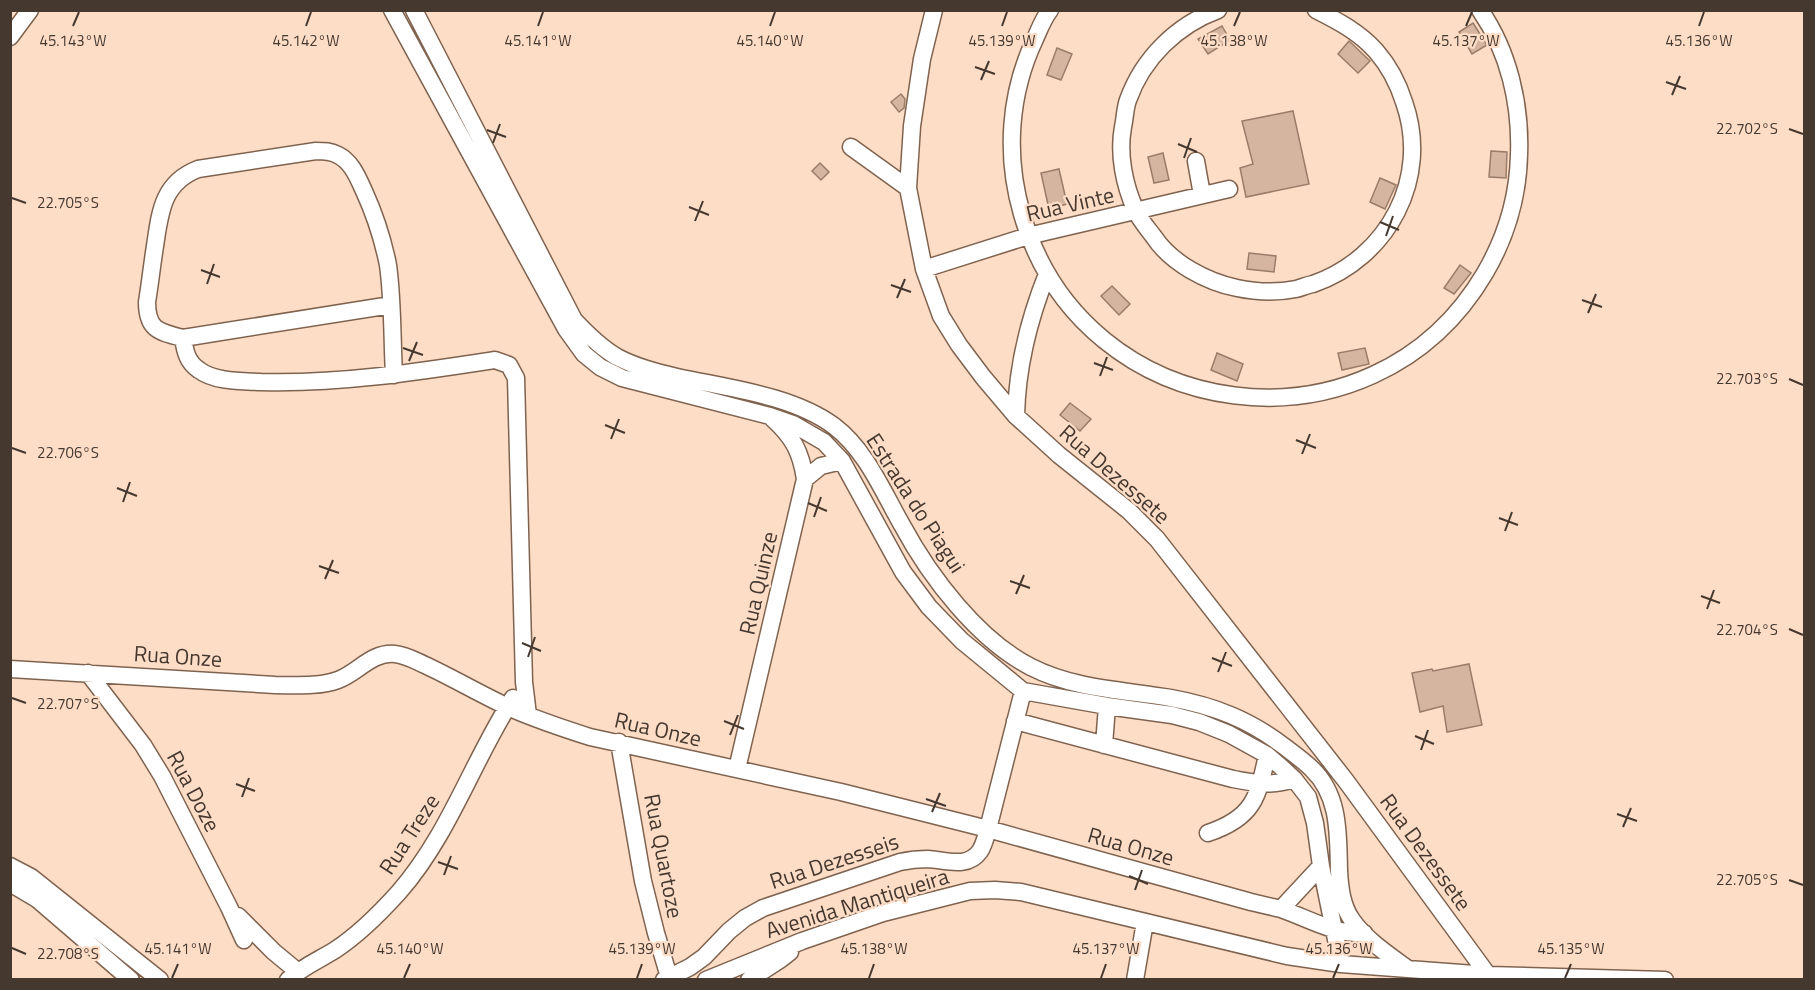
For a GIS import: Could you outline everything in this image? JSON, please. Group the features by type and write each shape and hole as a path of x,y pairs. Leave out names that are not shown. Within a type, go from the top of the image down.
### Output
{"street":[{"path":"10,38 30,10"},
{"path":"392,10 566,329 584,354 600,368 622,378 770,416 793,424 824,442 842,461 903,572 929,607 962,641 1023,691 1172,715 1199,722 1229,734 1267,755 1294,779 1308,797 1315,823 1321,866 1341,964"},
{"name":"Estrada do Piagui","path":"414,10 574,320 596,343 617,357 642,368 782,400 811,412 836,427 857,450 877,480 914,547 940,585 970,619 1002,649 1030,667 1054,678 1202,705 1230,714 1260,729 1285,748 1312,769 1326,787 1335,805 1340,883 1344,903 1352,920 1382,951 1408,969"},
{"name":"Rua Dezessete","path":"934,10 921,59 912,126 908,188 924,269 941,316 982,377 1016,416 1059,455 1129,511 1157,539 1346,781 1488,975"},
{"path":"1050,10 1026,57 1015,101 1011,147 1016,192 1028,236 1047,274 1071,308 1101,338 1136,363 1174,381 1214,393 1256,398 1298,396 1339,388 1379,373 1415,351 1447,324 1474,292 1495,256 1510,216 1518,175 1520,133 1514,92 1502,52 1480,10"},
{"path":"1218,10 1201,17 1169,38 1144,66 1128,101 1121,138 1124,176 1136,212 1158,243 1187,268 1221,285 1258,292 1296,289 1333,277 1364,256 1389,227 1406,193 1413,155 1410,117 1397,82 1376,50 1347,25 1316,10"},
{"path":"851,147 908,188"},
{"path":"391,305 183,338 155,329 149,322 147,313 160,211 166,196 175,183 186,174 198,169 316,150 328,151 347,161 356,174 382,238 388,267 391,305 394,375"},
{"path":"1196,161 1202,195"},
{"name":"Rua Vinte","path":"924,269 1028,236 1229,189"},
{"path":"1016,416 1017,387 1022,361 1038,297 1047,274"},
{"path":"183,338 191,363 200,371 228,380 325,382 394,375 495,360 513,370 516,378 524,682 528,715"},
{"name":"Rua Quinze","path":"737,770 805,479 802,461 793,440 770,416"},
{"path":"805,479 821,466 842,461"},
{"name":"Rua Onze","path":"10,669 274,685 313,685 337,681 355,672 371,658 396,654 436,670 528,715 590,736 841,792 988,829 1281,909 1350,934 1364,933"},
{"name":"Rua Doze","path":"88,673 143,745 162,776 244,940"},
{"name":"Rua Treze","path":"293,975 337,949 365,926 399,892 422,863 507,706 524,682"},
{"name":"Rua Dezesseis","path":"667,978 704,957 729,931 745,918 763,908 900,862 929,859 964,862 973,858 980,851 988,829 1023,691"},
{"path":"1104,746 1107,706"},
{"path":"1015,721 1233,779 1261,784 1278,784 1294,779"},
{"name":"Rua Quartoze","path":"619,742 643,881 667,978"},
{"path":"1208,833 1225,827 1241,817 1252,804 1261,784 1267,755"},
{"path":"10,866 31,877 160,980"},
{"path":"1281,909 1321,866"},
{"path":"10,883 37,899 131,980"},
{"name":"Avenida Mantiqueira","path":"706,980 802,941 883,914 970,891 995,890 1021,892 1287,956 1341,964 1488,975 1665,980"},
{"path":"229,907 274,952 293,975"},
{"path":"1135,980 1145,922"},
{"path":"749,980 781,959 802,941"}],"building":[{"path":"1473,23 1487,45 1472,54 1459,32"},
{"path":"1222,26 1230,40 1208,54 1198,39"},
{"path":"1349,41 1370,61 1358,73 1338,54"},
{"path":"1057,48 1072,54 1061,80 1047,75"},
{"path":"901,94 905,99 904,108 899,112 891,102"},
{"path":"1293,111 1309,184 1246,197 1240,168 1253,164 1242,121"},
{"path":"1491,151 1507,152 1506,178 1489,177"},
{"path":"1163,153 1169,180 1154,183 1148,157"},
{"path":"820,163 829,172 821,180 812,171"},
{"path":"1059,169 1067,204 1049,209 1041,173"},
{"path":"1380,178 1396,185 1385,209 1370,202"},
{"path":"1249,253 1276,256 1274,272 1247,269"},
{"path":"1460,265 1471,273 1454,294 1444,288"},
{"path":"1112,286 1130,304 1119,315 1101,296"},
{"path":"1365,348 1369,364 1342,370 1338,353"},
{"path":"1217,353 1243,364 1237,381 1211,370"},
{"path":"1070,403 1091,419 1080,431 1060,415"},
{"path":"1469,664 1482,725 1447,732 1443,706 1420,712 1412,673"}]}
